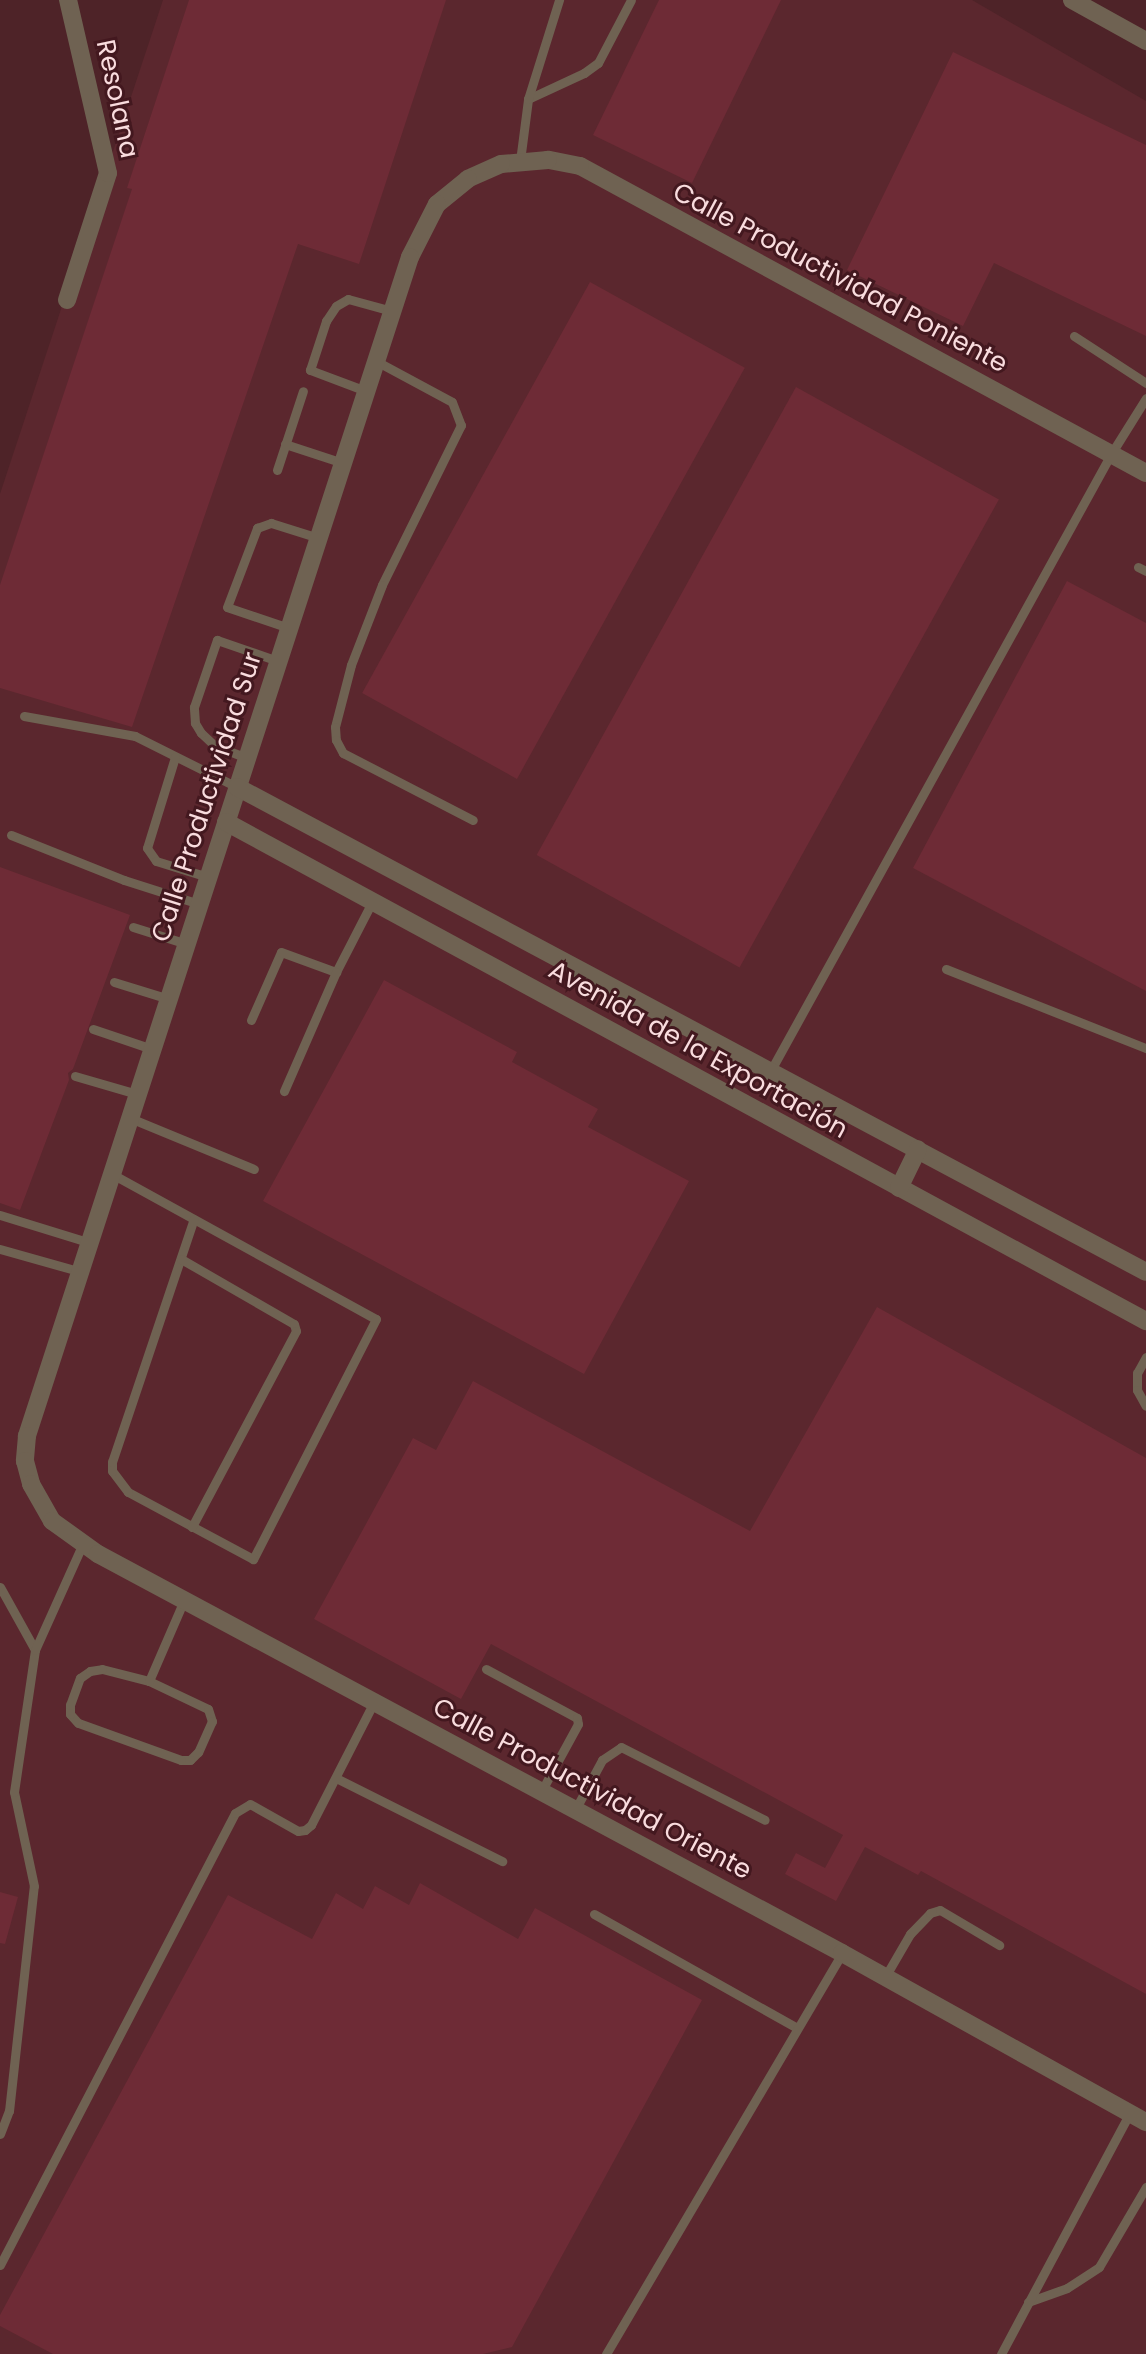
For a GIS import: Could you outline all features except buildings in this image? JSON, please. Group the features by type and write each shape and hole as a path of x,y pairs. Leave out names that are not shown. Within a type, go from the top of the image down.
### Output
{"street":[{"name":"Resolana","path":"67,300 108,173 68,0"},
{"path":"1072,0 1146,41"},
{"name":"Calle Productividad Poniente","path":"510,163 548,160 580,166 1146,473"},
{"name":"Calle Productividad Sur","path":"31,1484 25,1461 27,1436 410,257 437,204 468,179 510,163"},
{"name":"Avenida de la Exportación","path":"237,787 1146,1272"},
{"name":"Avenida de la Exportación","path":"226,822 1146,1321"},
{"path":"899,1188 918,1149"},
{"name":"Calle Productividad Oriente","path":"31,1484 52,1521 83,1543 842,1953 1138,2117"}],"lane":[{"path":"510,163 559,0"},
{"path":"528,99 584,73 598,63 631,0"},
{"path":"366,391 310,370 326,321 336,306 348,299 392,311"},
{"path":"1074,336 1146,383"},
{"path":"376,361 452,402 461,425 382,585 351,665 335,727 336,740 343,753 473,820"},
{"path":"277,470 303,391"},
{"path":"771,1070 1111,454 1146,398"},
{"path":"285,444 343,463"},
{"path":"289,628 227,607 257,528 271,523 319,538"},
{"path":"247,758 215,746 201,733 195,723 194,707 217,640 278,661"},
{"path":"24,716 135,736 237,787"},
{"path":"175,757 147,848 156,861 208,877"},
{"path":"11,835 124,880 199,904"},
{"path":"284,1091 336,972 372,902"},
{"path":"133,927 187,944"},
{"path":"251,1020 281,952 336,972"},
{"path":"946,969 1146,1048"},
{"path":"114,982 169,999"},
{"path":"93,1029 152,1049"},
{"path":"75,1076 137,1094"},
{"path":"130,1118 254,1169"},
{"path":"112,1174 194,1219 376,1319 253,1559 128,1492 112,1471 112,1462 194,1219"},
{"path":"0,1215 91,1243"},
{"path":"0,1249 82,1272"},
{"path":"181,1259 294,1324 296,1331 192,1527"},
{"path":"1146,1357 1137,1382 1137,1390 1146,1406"},
{"path":"0,2134 9,2111 34,1886 14,1792 35,1650 83,1543"},
{"path":"0,1587 35,1650"},
{"path":"149,1681 184,1600"},
{"path":"102,1669 149,1681 208,1709 212,1721 198,1752 190,1760 78,1723 70,1714 80,1678 90,1671 102,1669"},
{"path":"486,1669 577,1718 578,1724 541,1792"},
{"path":"0,2265 235,1813 250,1804 298,1831 305,1830 336,1778 374,1702"},
{"path":"575,1810 602,1760 621,1747 765,1820"},
{"path":"336,1778 502,1861"},
{"path":"885,1977 910,1934 930,1913 940,1910 999,1945"},
{"path":"594,1914 797,2028"},
{"path":"606,2354 842,1953"},
{"path":"1001,2354 1028,2302 1138,2117"},
{"path":"1028,2302 1067,2288 1099,2267 1146,2187"}],"shaded area":[{"path":"163,0 972,0 1146,101 1146,2354 0,2354 0,494"}]}
